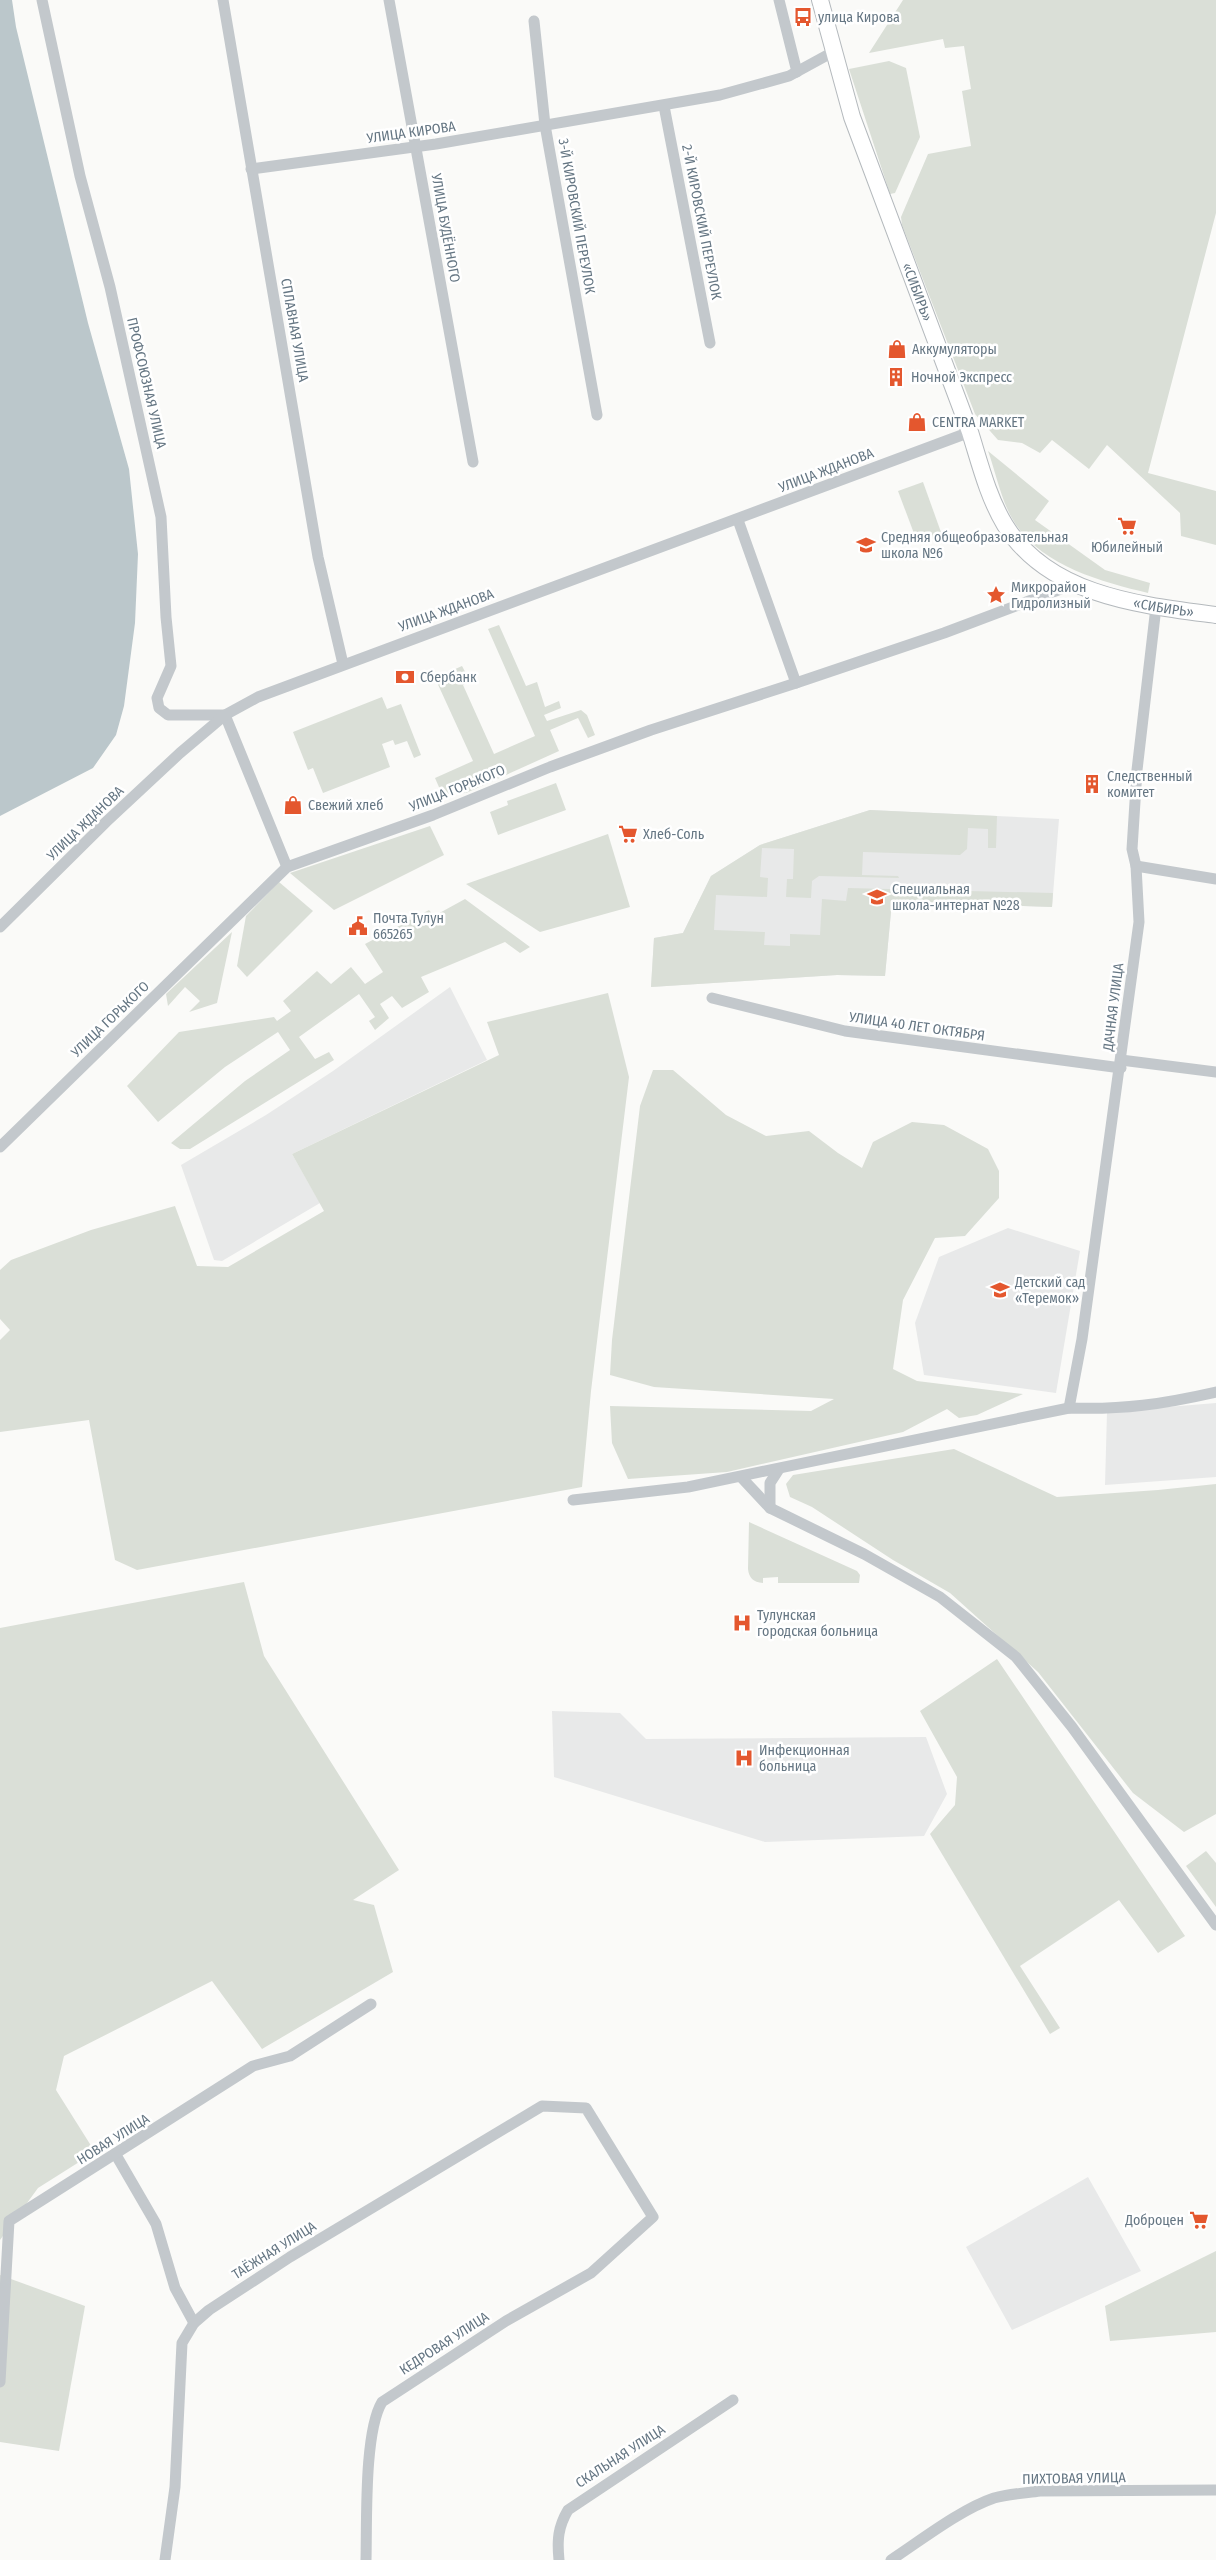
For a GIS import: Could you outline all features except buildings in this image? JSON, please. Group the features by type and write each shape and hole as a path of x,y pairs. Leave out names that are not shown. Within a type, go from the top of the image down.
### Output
{"highway":[{"name":"«СИБИРЬ»","path":"820,0 852,116 970,432 992,497 1012,535 1028,552 1074,584 1109,597 1156,607 1216,615"}],"street":[{"name":"ПРОФСОЮЗНАЯ УЛИЦА","path":"42,0 80,176 110,288 161,517 166,617 172,666 157,698 158,708 168,715 225,715"},
{"name":"СПЛАВНАЯ УЛИЦА","path":"223,0 318,557 343,664"},
{"name":"УЛИЦА БУДЁННОГО","path":"389,0 473,462"},
{"path":"779,0 797,72"},
{"name":"3-Й КИРОВСКИЙ ПЕРЕУЛОК","path":"534,21 545,126 597,415"},
{"name":"УЛИЦА КИРОВА","path":"251,169 416,147 664,106 734,92 797,72 833,52"},
{"name":"2-Й КИРОВСКИЙ ПЕРЕУЛОК","path":"664,106 710,343"},
{"name":"УЛИЦА ЖДАНОВА","path":"0,927 106,822 225,715 258,697 343,664 738,520 970,432"},
{"path":"738,520 796,682"},
{"name":"УЛИЦА ГОРЬКОГО","path":"0,1147 287,867 433,815 550,767 643,733 944,633 1074,584"},
{"name":"ДАЧНАЯ УЛИЦА","path":"1069,1408 1082,1339 1139,922 1136,866 1132,849 1137,770 1156,607"},
{"path":"225,715 287,867"},
{"path":"1136,866 1216,879"},
{"name":"УЛИЦА 40 ЛЕТ ОКТЯБРЯ","path":"712,998 845,1031 1121,1064 1216,1072"},
{"path":"573,1500 688,1488 1069,1408 1115,1410 1216,1392"},
{"path":"770,1508 770,1483 779,1469"},
{"path":"741,1477 770,1508 864,1554 940,1597 1016,1657 1072,1727 1216,1925"},
{"name":"НОВАЯ УЛИЦА","path":"0,2382 9,2221 116,2155 253,2066 290,2056 371,2004"},
{"name":"ТАЁЖНАЯ УЛИЦА","path":"166,2560 175,2487 182,2343 194,2323 209,2310 290,2257 542,2106 586,2108 652,2218"},
{"path":"116,2155 156,2224 175,2288 194,2323"},
{"name":"КЕДРОВАЯ УЛИЦА","path":"366,2560 372,2431 376,2412 382,2402 506,2321 591,2273 652,2218"},
{"name":"СКАЛЬНАЯ УЛИЦА","path":"558,2560 560,2524 568,2510 733,2400"},
{"name":"ПИХТОВАЯ УЛИЦА","path":"891,2560 974,2508 993,2499 1012,2494 1040,2491 1216,2490"}],"shaded area":[{"path":"0,0 12,0 16,27 88,323 129,469 138,554 135,623 124,706 116,735 93,768 0,816"},
{"path":"903,0 1216,0 1216,213 1148,473 1216,491 1216,545 1181,536 1180,513 1107,445 1089,469 1052,440 1040,453 1022,443 998,440 975,414 902,225 901,217 928,154 971,146 962,91 971,89 964,46 945,48 943,39 869,53"},
{"path":"889,61 906,68 920,137 895,193 890,194 849,69"},
{"path":"988,451 1049,501 1035,520 1105,570 1150,583 1148,593 1091,577 1055,560 1038,549 1024,536 1013,520 1002,495"},
{"path":"923,482 942,535 918,544 898,491"},
{"path":"499,625 526,686 537,682 545,707 559,701 561,708 544,715 547,721 581,710 587,715 595,735 588,738 578,718 550,730 559,751 466,793 442,794 435,778 473,761 435,678 462,666 470,681 463,685 494,754 535,736 488,629"},
{"path":"382,697 387,709 401,704 421,755 414,758 407,741 395,745 393,740 382,744 390,767 323,793 313,768 308,770 293,732"},
{"path":"556,783 566,810 498,835 490,812 508,805 507,801"},
{"name":"Специальная школа-интернат №28","path":"870,810 1059,819 1052,907 892,901 885,976 837,975 651,987 654,938 683,933 711,876 760,845"},
{"name":"Специальная школа-интернат №28","path":"870,810 997,816 996,848 988,848 988,829 968,828 967,849 960,855 863,852 862,875 898,876 899,878 819,876 812,881 811,898 786,897 787,879 793,879 794,849 762,848 760,877 768,878 767,897 716,895 714,930 765,932 764,945 790,946 790,934 820,935 822,899 846,901 848,888 1053,893 1052,907 892,901 885,976 837,975 651,987 654,938 683,933 711,876 760,845"},
{"path":"430,826 444,855 334,910 290,873"},
{"path":"608,834 630,907 540,932 466,884"},
{"path":"279,882 313,911 247,977 237,966 246,916"},
{"path":"465,899 530,947 520,953 505,942 421,977 429,992 402,1008 392,996 380,1004 389,1018 375,1030 369,1021 375,1017 359,994 299,1037 315,1059 329,1052 334,1060 190,1149 180,1149 171,1143 245,1081 290,1050 278,1032 225,1067 158,1122 127,1086 179,1032 274,1017 277,1021 291,1011 283,1001 317,971 331,984 351,967 365,984 383,972 365,944 429,910 434,916"},
{"path":"232,932 217,1003 189,1012 200,1001 185,987 168,1006 166,994"},
{"path":"450,987 487,1060 292,1154 320,1203 222,1261 214,1260 181,1165 266,1115 333,1071"},
{"path":"608,993 629,1077 591,1391 582,1487 137,1570 115,1560 89,1420 0,1432 0,1340 10,1330 0,1319 0,1270 11,1260 91,1230 175,1206 197,1266 228,1267 324,1211 292,1154 499,1055 487,1022"},
{"path":"653,1070 673,1070 726,1115 766,1136 809,1131 862,1168 873,1142 912,1122 944,1125 988,1149 999,1171 999,1198 965,1236 935,1238 903,1300 893,1369 917,1381 1023,1394 977,1415 959,1418 947,1409 903,1432 727,1472 628,1479 612,1443 610,1406 811,1411 834,1399 654,1387 610,1375 612,1340 640,1106"},
{"name":"Детский сад «Теремок»","path":"1008,1228 1080,1251 1056,1393 924,1375 915,1323 939,1257"},
{"path":"1216,1403 1216,1477 1105,1485 1107,1412"},
{"path":"954,1449 1057,1497 1216,1484 1216,1814 1184,1832 1133,1793 1038,1672 950,1593 893,1560 812,1507 790,1497 786,1484 793,1475"},
{"path":"749,1522 857,1571 860,1575 859,1583 778,1583 778,1577 763,1578 763,1583 754,1581 749,1575 748,1569"},
{"path":"244,1582 264,1656 399,1870 353,1900 374,1905 393,1972 262,2049 212,1981 64,2056 56,2090 95,2152 38,2188 0,2240 0,1628"},
{"path":"997,1659 1185,1936 1158,1953 1119,1900 1020,1966 1060,2028 1050,2034 930,1834 955,1805 957,1777 920,1711"},
{"name":"Инфекционная больница","path":"552,1711 620,1713 646,1739 926,1737 947,1794 924,1836 765,1842 554,1777"},
{"path":"1206,1851 1216,1863 1216,1907 1186,1866"},
{"path":"1088,2177 1141,2271 1012,2330 966,2247"},
{"path":"1216,2251 1216,2332 1110,2341 1105,2306"},
{"path":"0,2275 85,2306 59,2451 0,2442"}],"place":[{"name":"улица Кирова","path":"803,17"},
{"name":"Аккумуляторы","path":"897,349"},
{"name":"Ночной Экспресс","path":"896,377"},
{"name":"CENTRA MARKET","path":"917,422"},
{"name":"Юбилейный","path":"1127,526"},
{"name":"Средняя общеобразовательная школа №6","path":"866,545"},
{"name":"Микрорайон Гидролизный","path":"996,595"},
{"name":"Сбербанк","path":"405,677"},
{"name":"Следственный комитет","path":"1092,784"},
{"name":"Свежий хлеб","path":"293,805"},
{"name":"Хлеб-Соль","path":"628,834"},
{"name":"Специальная школа-интернат №28","path":"877,897"},
{"name":"Почта Тулун 665265","path":"358,926"},
{"name":"Детский сад «Теремок»","path":"1000,1290"},
{"name":"Тулунская городская больница","path":"742,1623"},
{"name":"Инфекционная больница","path":"744,1758"},
{"name":"Доброцен","path":"1199,2220"}]}
